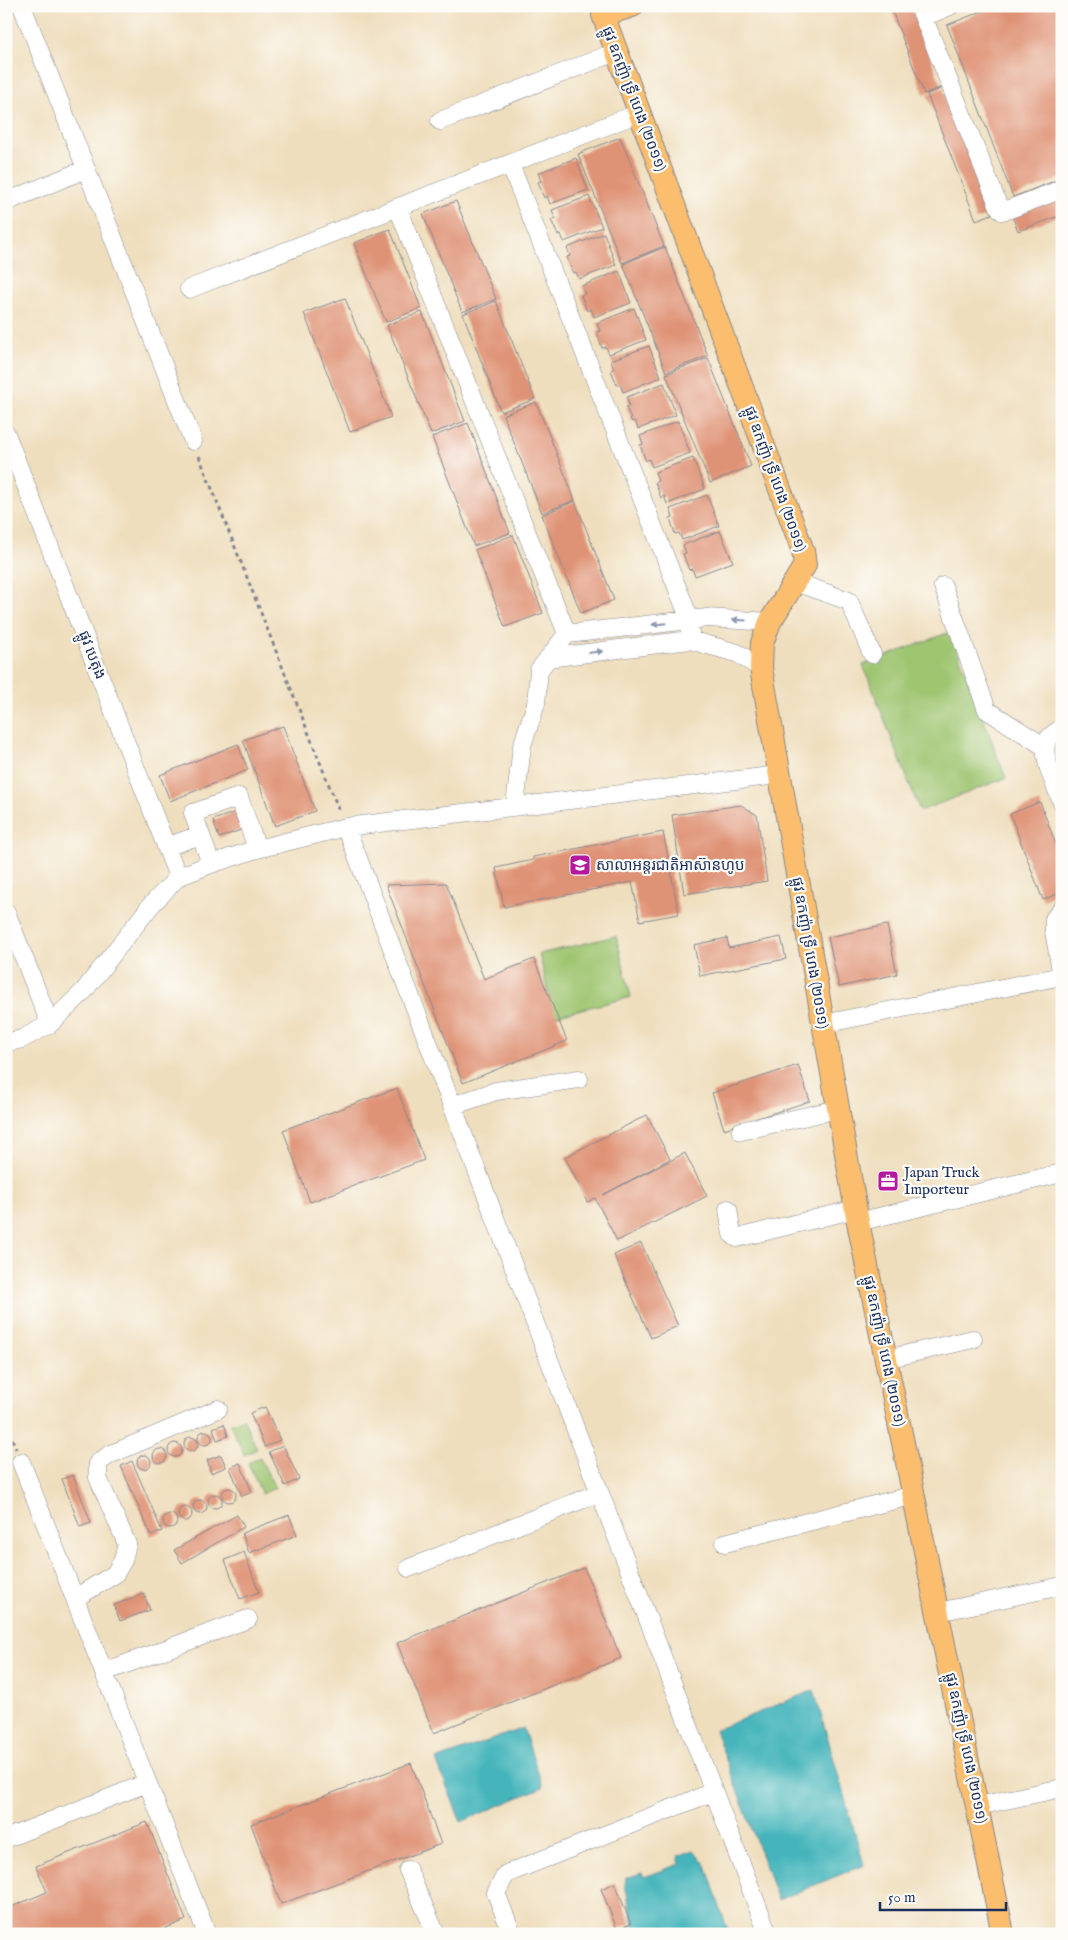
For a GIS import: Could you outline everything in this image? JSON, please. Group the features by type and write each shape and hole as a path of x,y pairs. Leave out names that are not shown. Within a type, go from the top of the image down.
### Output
{"main road":[{"path":"601,11 632,6"},
{"name":"ផ្លូវ ឧកញ៉ា ទ្រី ហេង (២០១១)","path":"601,11 803,552 805,565 770,622 762,644 761,668 778,775 857,1216 1003,1934"}],"street":[{"path":"22,6 194,441"},
{"path":"950,6 922,12 999,207 1002,211 1007,210 1062,189"},
{"path":"440,121 616,52"},
{"path":"189,289 639,113"},
{"path":"510,164 690,620 690,640"},
{"path":"6,202 86,169"},
{"path":"398,208 566,634"},
{"name":"ផ្លូវ បេតុង","path":"6,434 178,877"},
{"path":"795,582 849,601 872,654"},
{"path":"943,586 987,710 1045,747"},
{"path":"515,806 522,746 536,704 539,670 566,634 707,618 770,622"},
{"path":"548,658 690,640 737,653 761,668"},
{"path":"1062,728 1048,738 1045,747 1046,757 1062,802"},
{"path":"6,1044 22,1039 50,1024 83,992 152,904 178,877 210,864 257,849 346,827 778,775"},
{"path":"210,864 193,813 239,797 257,849"},
{"path":"346,827 768,1934"},
{"path":"166,847 200,835"},
{"path":"823,1024 1062,976 1054,931 1054,919 1062,909"},
{"path":"6,912 50,1024"},
{"path":"452,1106 496,1091 579,1079"},
{"path":"741,1131 838,1109"},
{"path":"728,1209 732,1234 737,1238 857,1216 1062,1174"},
{"path":"886,1359 973,1340"},
{"path":"75,1598 115,1574 124,1560 127,1544 98,1478 98,1463 109,1455 218,1409"},
{"path":"21,1462 207,1934"},
{"path":"409,1568 599,1493"},
{"path":"724,1543 914,1495"},
{"path":"938,1612 1062,1586"},
{"path":"104,1672 248,1619"},
{"path":"10,1837 147,1782"},
{"path":"978,1806 1062,1788"},
{"path":"512,1934 496,1893 506,1874 713,1792"},
{"path":"408,1870 436,1934"}],"path":[{"path":"194,441 346,827"},
{"path":"6,1424 21,1462"}],"green space":[{"path":"950,632 1006,778 920,811 863,665"},
{"path":"616,936 631,997 554,1016 539,954"},
{"path":"243,1418 257,1449 244,1455 230,1424"},
{"path":"260,1458 275,1488 262,1494 248,1463"}],"water":[{"path":"814,1690 864,1865 778,1900 715,1730"},
{"path":"523,1728 543,1787 461,1822 436,1760"},
{"path":"694,1850 706,1865 729,1934 636,1934 625,1885 626,1878 642,1873 644,1877 680,1864 678,1856"}],"building":[{"path":"890,6 911,6 942,87 924,94"},
{"path":"995,6 1062,6 1062,178 1013,197 947,25"},
{"path":"943,88 992,214 976,220 927,94"},
{"path":"620,137 664,246 622,263 578,154"},
{"path":"576,158 588,190 550,204 547,196 544,198 538,182 541,181 538,173"},
{"path":"1062,193 1062,215 1018,231 1011,213"},
{"path":"589,196 602,227 564,242 561,234 558,235 551,220 555,218 552,210"},
{"path":"456,201 496,299 462,312 423,214"},
{"path":"390,229 421,308 386,322 354,243"},
{"path":"604,233 616,265 579,279 576,272 573,273 567,257 570,256 567,248"},
{"path":"665,247 708,356 666,372 623,264"},
{"path":"619,271 631,303 594,317 591,309 587,311 581,295 585,294 582,286"},
{"path":"345,298 391,417 350,432 304,313"},
{"path":"496,301 535,399 501,412 463,314"},
{"path":"634,308 646,340 609,354 606,347 602,348 597,332 600,331 597,323"},
{"path":"422,312 465,421 431,434 387,325"},
{"path":"649,346 661,377 623,392 620,384 617,385 611,370 614,369 611,360"},
{"path":"708,358 751,466 710,483 666,374"},
{"path":"664,383 676,415 638,429 635,421 632,422 626,407 629,406 627,397"},
{"path":"536,402 575,500 542,513 503,415"},
{"path":"678,421 690,453 652,467 649,459 646,461 640,445 643,444 640,436"},
{"path":"468,423 510,533 474,546 432,437"},
{"path":"693,458 705,489 667,504 664,496 661,498 655,482 658,481 655,472"},
{"path":"707,495 719,526 682,540 679,533 675,534 670,518 673,517 670,509"},
{"path":"575,501 614,600 581,613 542,515"},
{"path":"720,531 733,562 695,576 692,569 689,570 683,554 686,553 683,545"},
{"path":"513,535 543,613 505,627 475,550"},
{"path":"283,726 315,811 275,826 243,740"},
{"path":"238,744 248,770 170,801 160,775"},
{"path":"1040,802 1062,860 1062,892 1043,900 1010,814"},
{"path":"741,805 757,815 767,881 684,894 672,815"},
{"path":"236,812 243,829 219,838 213,820"},
{"path":"663,832 679,914 640,921 632,882 504,907 496,868 533,860 533,857"},
{"path":"446,883 484,979 534,959 567,1041 463,1083 386,885"},
{"path":"887,925 897,974 839,987 828,937"},
{"path":"781,937 786,959 700,976 694,945 727,938 729,948"},
{"path":"798,1065 810,1101 724,1129 712,1093"},
{"path":"397,1088 424,1160 310,1202 283,1130"},
{"path":"647,1115 670,1159 603,1195 685,1153 707,1196 617,1241 595,1198 587,1202 565,1157"},
{"path":"641,1243 678,1326 651,1338 614,1255"},
{"path":"265,1407 280,1440 265,1447 250,1413"},
{"path":"224,1424 228,1436 217,1440 213,1428"},
{"path":"205,1431 210,1433 212,1438 210,1443 205,1445 200,1443 198,1438 200,1433"},
{"path":"191,1437 196,1439 198,1444 196,1449 191,1451 186,1449 184,1444 186,1439"},
{"path":"175,1443 180,1445 182,1450 180,1455 175,1457 170,1455 168,1450 170,1445"},
{"path":"283,1445 299,1479 285,1486 269,1452"},
{"path":"160,1449 165,1451 167,1456 165,1461 160,1463 155,1461 153,1456 155,1451"},
{"path":"144,1455 149,1457 151,1462 149,1467 144,1469 139,1467 137,1462 139,1457"},
{"path":"221,1455 226,1467 211,1473 207,1460"},
{"path":"132,1461 162,1531 151,1536 121,1466"},
{"path":"240,1463 252,1492 242,1496 230,1468"},
{"path":"73,1475 91,1523 80,1527 62,1479"},
{"path":"229,1488 234,1490 236,1495 234,1500 229,1502 224,1500 222,1495 224,1490"},
{"path":"215,1494 220,1496 222,1501 220,1506 215,1508 210,1506 208,1501 210,1496"},
{"path":"200,1500 205,1502 207,1507 205,1512 200,1514 195,1512 193,1507 195,1502"},
{"path":"185,1507 190,1509 192,1514 190,1519 185,1521 180,1519 178,1514 180,1509"},
{"path":"170,1514 175,1516 177,1521 175,1526 170,1528 165,1526 163,1521 165,1516"},
{"path":"237,1515 244,1527 182,1563 174,1550"},
{"path":"289,1515 297,1535 249,1553 242,1533"},
{"path":"244,1552 259,1592 240,1599 225,1560"},
{"path":"584,1568 621,1658 434,1733 397,1643"},
{"path":"144,1594 150,1610 120,1621 114,1605"},
{"path":"411,1763 441,1844 281,1904 251,1824"},
{"path":"147,1822 186,1920 152,1934 6,1934 6,1909 47,1892 36,1866"},
{"path":"615,1883 631,1924 617,1929 601,1889"}],"place":[{"name":"សាលាអន្ដរជាតិអាស៊ានហូប","path":"580,865"},
{"name":"Japan Truck Importeur","path":"888,1181"}]}
